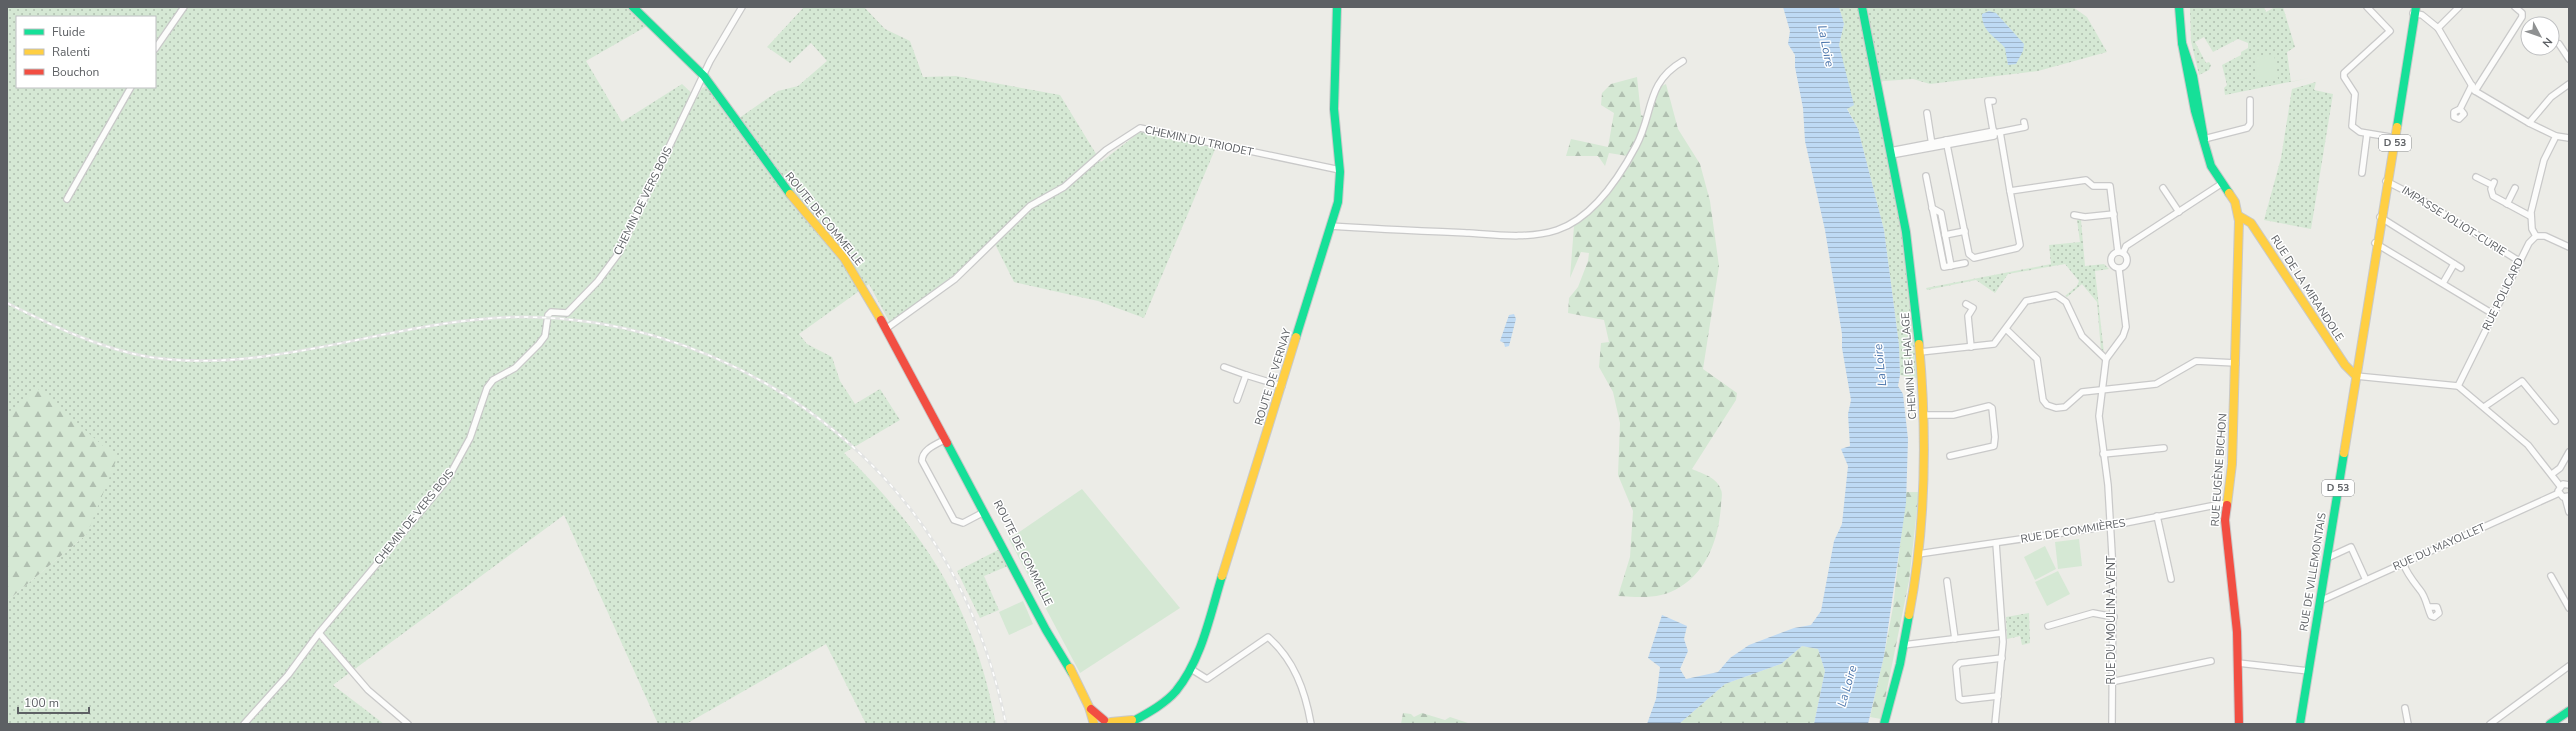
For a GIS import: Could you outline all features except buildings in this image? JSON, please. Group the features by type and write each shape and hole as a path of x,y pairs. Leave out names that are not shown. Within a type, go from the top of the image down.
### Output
{"street":[{"path":"156,48 184,7"},
{"name":"ROUTE DE COMMELLE","path":"633,7 704,76 775,176 844,258 866,291 1046,630 1072,673"},
{"path":"704,76 710,61 742,7"},
{"name":"ROUTE DE VERNAY","path":"1104,723 1130,722 1165,701 1176,691 1191,669 1203,641 1338,202 1340,170 1334,109 1337,7"},
{"name":"CHEMIN DE HALAGE","path":"1862,7 1908,243 1920,352 1924,415 1924,504 1918,554 1894,691 1884,724"},
{"path":"2178,7 2182,43 2211,166 2221,184 2234,202 2239,216"},
{"path":"2367,7 2390,31 2344,74 2355,94 2352,126 2357,131 2367,134 2394,138"},
{"path":"2438,28 2459,7"},
{"path":"2475,91 2522,17 2522,13 2515,7"},
{"path":"2413,10 2433,22 2438,28 2475,91 2529,123 2556,136 2569,138"},
{"name":"D 53","path":"2356,376 2413,10"},
{"path":"2560,46 2569,59"},
{"path":"1330,226 1527,235 1557,230 1591,210 1601,198 1629,159 1641,138 1655,88 1674,67 1683,61"},
{"name":"CHEMIN DE VERS BOIS","path":"244,724 447,480 470,438 487,388 493,380 515,368 545,336 551,312 567,313 598,281 618,254 704,76"},
{"path":"2529,123 2551,97 2569,84"},
{"path":"2460,109 2472,85"},
{"path":"67,199 130,88"},
{"path":"2204,139 2246,128 2250,124 2250,100"},
{"path":"1946,142 1969,254 1974,258 2017,248 2020,245 2010,191 1988,102 1993,101"},
{"path":"1926,114 1932,145"},
{"path":"1890,153 2025,127 2024,122"},
{"name":"CHEMIN DU TRIODET","path":"887,328 955,279 1030,206 1064,188 1106,150 1140,128 1340,170"},
{"path":"2362,173 2367,134"},
{"path":"2556,136 2544,160 2530,216 2532,229 2536,236 2545,236 2569,247"},
{"path":"1926,176 1944,268 1965,263"},
{"path":"2476,177 2493,184 2493,196 2530,216"},
{"path":"2010,191 2086,180 2093,186 2110,186 2120,252 2126,256 2127,262 2124,267 2119,269"},
{"name":"IMPASSE JOLIOT-CURIE","path":"2387,181 2519,261"},
{"path":"2119,269 2112,265 2110,259 2113,254 2120,252 2126,246 2221,184"},
{"path":"2163,188 2179,212"},
{"path":"2507,204 2515,188"},
{"path":"1932,208 1941,213 1951,266"},
{"path":"2074,215 2085,217 2114,214"},
{"name":"RUE EUGÈNE BICHON","path":"2239,216 2240,271 2232,464 2226,503 2226,540 2236,625 2239,724"},
{"name":"RUE DE LA MIRANDOLE","path":"2239,216 2246,218 2251,223 2345,365 2356,376"},
{"path":"2381,218 2461,268"},
{"path":"1945,235 1965,230"},
{"name":"RUE POLICARD","path":"2458,386 2519,261 2536,236"},
{"path":"2377,243 2493,314"},
{"path":"2443,283 2454,264"},
{"path":"1920,352 1994,344 2026,301 2059,296 2068,306 2082,336 2106,359 2123,336 2126,327 2119,269"},
{"path":"1966,304 1973,308 1968,316 1971,347"},
{"path":"2006,329 2037,359 2042,396 2047,405 2056,408 2065,406 2077,394 2156,384 2196,361 2236,363"},
{"name":"RUE DU MOULIN À VENT","path":"2106,359 2099,428 2108,491 2114,617 2111,682 2112,724"},
{"path":"1224,367 1282,386"},
{"path":"1237,400 1246,375"},
{"path":"2356,376 2458,386 2528,445 2560,486 2558,493 2567,497 2569,512"},
{"name":"RUE DE VILLEMONTAIS","path":"2300,724 2356,376"},
{"path":"2484,407 2522,381 2555,421"},
{"path":"1924,415 1953,415 1989,406 1992,408 1995,437 1994,446 1950,456"},
{"path":"948,443 928,449 924,453 922,461 954,520 964,523 984,512"},
{"name":"ROUTE DE COMMELLE","path":"948,443 987,507 1090,707 1104,723"},
{"path":"2103,454 2164,448"},
{"path":"2552,474 2560,468 2569,452"},
{"path":"2560,486 2569,485"},
{"name":"RUE DU MAYOLLET","path":"2320,600 2558,493"},
{"name":"RUE DE COMMIÈRES","path":"1918,554 2110,526 2226,503"},
{"path":"2157,516 2171,579"},
{"path":"1995,724 2002,658 2002,633 1996,543"},
{"path":"2327,558 2351,547 2366,580"},
{"path":"2403,563 2414,586 2419,589 2430,607"},
{"path":"2551,576 2569,608"},
{"path":"1947,581 1955,638"},
{"path":"2048,626 2094,613 2114,617"},
{"path":"319,632 368,690 408,724"},
{"path":"1903,645 2002,633"},
{"path":"1191,669 1207,679 1268,637 1294,668 1306,698 1311,724"},
{"path":"1998,696 1962,700 1959,698 1956,667 1960,663 2002,658"},
{"path":"2111,682 2211,661"},
{"path":"2238,663 2309,671"},
{"path":"2490,724 2569,666"},
{"path":"2405,708 2408,724"},
{"path":"2550,724 2569,711"}],"green space":[{"path":"7,7 627,7 647,26 586,61 622,122 682,84 697,98 702,88 706,86 732,123 778,91 798,86 827,61 811,43 790,63 767,47 804,7 864,7 885,29 910,41 923,77 956,76 1060,95 1101,162 1141,131 1216,147 1144,318 1098,301 1014,282 995,244 890,323 869,284 799,334 807,344 832,357 840,381 855,404 880,389 900,420 844,453 900,514 923,544 943,576 960,609 975,644 987,682 996,724 866,724 826,644 686,724 658,724 564,515 333,685 384,724 7,724 7,601 87,534 7,414"},
{"path":"1839,7 2073,7 2087,17 2107,52 2038,71 1930,84 1913,79 1871,82 1901,224 1920,379 1900,375 1899,345 1884,230 1858,129 1847,108 1839,45 1844,24"},
{"path":"2190,7 2264,7 2266,12 2275,7 2283,7 2295,47 2287,52 2291,82 2225,95 2224,88 2227,85 2222,65 2241,55 2241,52 2248,48 2248,43 2238,39 2213,52 2204,37 2195,42 2206,63 2209,62 2211,65 2209,70 2199,75 2191,41"},
{"path":"2274,54 2278,79 2258,82 2254,57"},
{"path":"1637,77 1641,115 1650,119 1660,87 1666,84 1678,129 1700,164 1710,201 1719,266 1703,369 1737,393 1736,400 1692,469 1713,479 1722,492 1720,517 1715,541 1705,562 1690,580 1680,587 1665,594 1650,597 1618,596 1630,557 1633,511 1618,475 1620,423 1613,392 1599,367 1601,343 1609,342 1604,320 1568,313 1569,298 1578,287 1588,261 1589,253 1581,252 1570,278 1574,226 1593,211 1615,187 1634,157 1609,153 1605,166 1598,156 1566,156 1571,139 1608,147 1614,113 1601,105 1602,93 1611,84"},
{"path":"2316,82 2314,90 2333,94 2311,229 2264,220 2281,158 2292,89"},
{"path":"2077,220 2081,220 2085,266 2104,264 2109,269 2095,271 2104,353 2101,351 2097,302 2082,284 2067,297 2065,296 2077,286 2079,281 2065,264 2008,274 1995,293 1976,280 1927,290 1926,288 2051,264 2049,245 2080,242"},
{"path":"37,388 117,458 87,534 7,601 7,414"},
{"path":"1082,489 1180,608 1080,673 1009,539"},
{"path":"1906,492 1919,492 1909,581 1881,719 1870,717 1884,656 1893,607"},
{"path":"2079,539 2082,566 2058,569 2055,542"},
{"path":"2045,546 2056,569 2035,580 2024,557"},
{"path":"1000,549 1008,566 984,576 999,610 980,618 957,571"},
{"path":"2058,571 2070,594 2047,606 2035,582"},
{"path":"1023,601 1033,624 1009,635 999,612"},
{"path":"2029,613 2030,643 2022,645 2020,636 2007,639 2006,617"},
{"path":"1802,646 1818,649 1825,671 1814,724 1679,724 1725,684 1781,664"},
{"path":"1403,713 1411,714 1414,717 1422,713 1445,720 1450,717 1471,724 1401,724"}],"water":[{"name":"La Loire","path":"1783,7 1839,7 1844,24 1839,45 1854,105 1847,109 1858,129 1884,230 1899,345 1900,375 1898,386 1903,394 1908,439 1906,503 1884,656 1868,724 1814,724 1825,671 1818,649 1802,646 1781,664 1725,684 1679,724 1647,724 1656,699 1660,667 1648,658 1662,615 1687,626 1684,639 1688,651 1680,669 1686,679 1718,672 1730,658 1749,645 1794,628 1811,625 1821,611 1834,541 1842,524 1848,466 1841,449 1850,446 1848,414 1851,400 1825,230 1805,141 1803,108 1795,67 1795,55 1788,44 1790,31"},
{"path":"1989,11 1996,13 2024,44 2023,51 2016,64 2008,65 2005,48 1984,25 1982,14"},
{"path":"1514,314 1516,319 1509,346 1505,347 1504,343 1500,341 1509,315"}],"railway":[{"path":"7,303 59,328 112,348 149,357 196,361 243,359 290,353 430,326 477,319 524,317 591,322 657,337 719,360 779,391 833,430 882,476 924,528 959,586 974,619 993,671 1006,724"}],"traffic: fast":[{"path":"633,7 704,76 790,194"},
{"path":"1296,337 1338,202 1340,172 1334,109 1337,7"},
{"path":"1862,7 1906,232 1919,344"},
{"path":"2179,7 2182,43"},
{"path":"2397,127 2416,7"},
{"path":"2204,139 2193,76 2182,43 2195,111 2211,166 2229,193"},
{"path":"947,443 1046,630 1072,673"},
{"path":"2300,724 2344,453"},
{"path":"1128,724 1166,701 1176,691 1185,678 1199,651 1222,576"},
{"path":"1884,724 1900,664 1909,615"},
{"path":"2550,724 2569,711"}],"traffic: slow":[{"path":"2344,453 2397,127"},
{"path":"2227,505 2232,464 2239,221 2235,202 2229,193"},
{"path":"790,194 844,258 881,320"},
{"path":"2239,216 2251,223 2345,365 2356,376"},
{"path":"1222,576 1296,337"},
{"path":"1909,615 1915,582 1922,514 1924,446 1922,378 1919,344"},
{"path":"1070,668 1089,707 1094,724"},
{"path":"1111,722 1132,720"}],"traffic: jam":[{"path":"881,320 947,443"},
{"path":"2227,505 2225,520 2237,632 2239,724"},
{"path":"1091,709 1104,720"}]}
